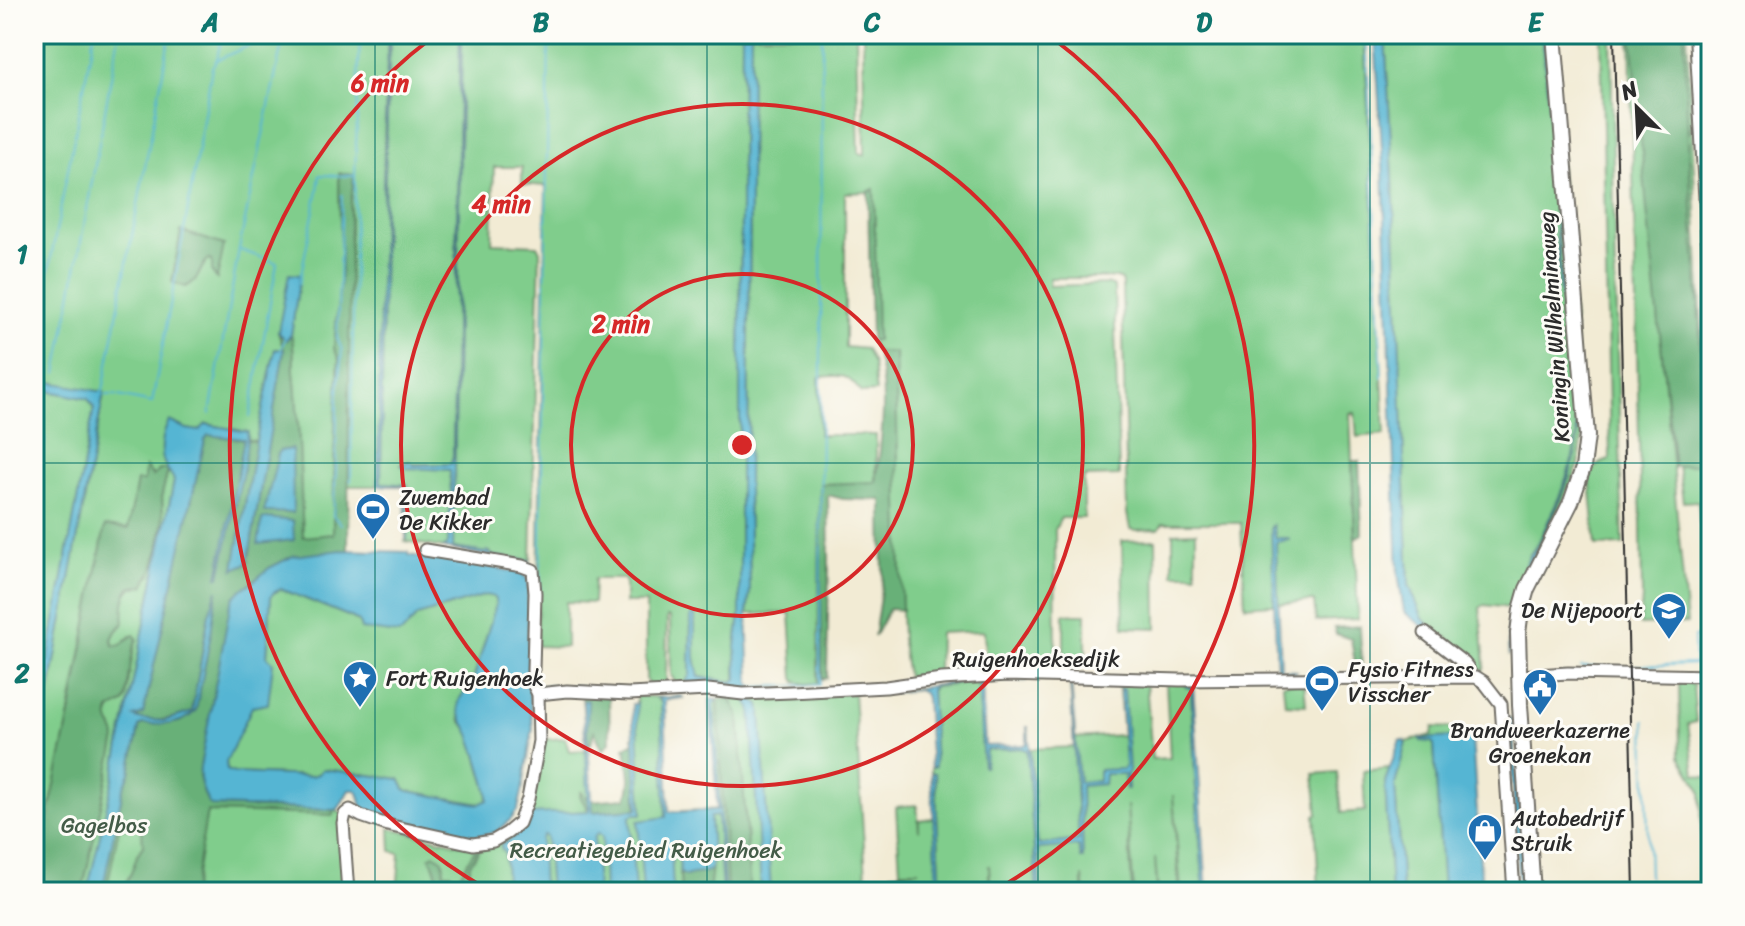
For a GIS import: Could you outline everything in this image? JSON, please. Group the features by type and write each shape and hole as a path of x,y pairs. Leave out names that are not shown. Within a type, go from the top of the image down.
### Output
{"highway":[{"path":"1689,34 1699,74"},
{"path":"1698,34 1711,260"}],"main road":[{"name":"Koningin Wilhelminaweg","path":"1533,892 1518,633 1527,589 1571,502 1583,468 1587,436 1554,34"}],"street":[{"path":"348,892 343,823 345,814 350,810 387,825 462,843 484,843 500,838 519,823 528,799 539,741 538,694 533,670 533,570 425,550"},
{"path":"1425,633 1464,663 1470,676 1484,682 1501,704 1514,892"},
{"path":"1520,676 1598,673 1711,676"},
{"name":"Ruigenhoeksedijk","path":"538,694 567,691 652,694 708,690 746,694 869,688 1008,675 1180,680 1470,676"},
{"path":"1501,708 1520,705"}],"green space":[{"name":"Gagelbos","path":"34,34 388,34 378,486 348,486 350,211 354,175 339,174 341,268 334,348 339,358 333,534 303,538 291,335 300,275 278,332 284,350 275,349 256,441 248,440 248,432 207,424 199,431 187,429 164,462 167,469 158,471 154,476 146,468 144,481 137,482 128,530 105,527 63,749 113,728 108,718 131,662 137,638 131,636 116,645 113,645 112,639 123,625 126,595 132,588 138,588 153,569 163,524 162,494 168,471 174,481 117,760 315,810 335,810 342,814 343,892 34,892 34,743 40,744 104,393 34,379","holes":["181,232 224,245 213,267 212,261 206,261 195,281 185,287 172,282"]},
{"path":"390,34 460,34 453,456 451,464 411,464 405,468 450,469 448,545 443,548 405,541 408,485 381,483 384,203"},
{"path":"462,34 742,34 740,615 736,681 699,677 695,658 695,616 691,615 690,675 685,686 676,689 671,675 670,617 667,617 666,681 651,686 646,681 646,603 625,603 625,579 594,579 593,603 566,602 566,647 537,646 546,186 522,184 522,167 494,167 492,243 537,245 540,251 531,559 453,548"},
{"path":"751,34 856,34 859,153 865,155 863,34 1364,34 1385,434 1357,437 1355,413 1350,413 1358,619 1316,621 1314,601 1245,606 1241,523 1163,523 1159,529 1130,529 1127,513 1121,280 1050,278 1049,286 1107,284 1114,287 1119,476 1084,477 1084,518 1061,518 1055,529 1056,665 986,668 984,631 939,633 938,672 907,677 902,642 895,353 876,352 871,340 876,340 874,189 845,193 845,347 866,349 873,364 876,392 861,393 843,377 819,377 819,435 876,435 876,483 820,485 818,683 796,682 790,613 747,614 750,590"},
{"path":"1385,34 1542,34 1560,293 1577,437 1562,491 1539,542 1529,556 1510,608 1484,605 1480,608 1483,671 1478,669 1479,664 1445,636 1441,639 1433,634 1434,630 1423,619 1409,585"},
{"path":"1545,34 1549,34 1583,431 1579,464 1557,519 1513,609 1567,484 1578,432 1576,393 1571,375 1561,287"},
{"path":"1601,34 1611,34 1623,545 1596,546 1590,479 1597,466 1610,460"},
{"path":"1630,34 1687,623 1640,625 1641,525"},
{"path":"1632,34 1684,34 1708,466 1674,467"},
{"path":"1684,34 1687,34 1701,313 1711,439 1711,548 1709,523 1700,523 1698,501 1683,502 1678,466 1708,465"},
{"path":"339,173 354,175 350,211 348,551 293,556 269,568 254,581 199,776 204,794 213,806 333,810 333,815 207,812 193,892 121,892 143,846 142,831 135,827 119,828 106,892 102,892 139,727 142,724 182,721 196,710 217,591 209,614 192,712 155,721 134,716 143,714 208,435 256,441 234,568 248,563 284,350 278,332 286,340 291,335 293,344 303,537 333,534 339,359 334,348 341,268","holes":["291,449 292,513 280,512 275,469 279,451"]},
{"path":"874,189 877,340 871,340 868,192"},
{"path":"181,231 224,245 217,279 209,259 191,284 185,287 172,282"},
{"path":"876,352 895,352 902,610 889,609 874,637 883,576 882,500 843,499 828,495 827,678 822,679 820,484 876,482 883,399"},
{"path":"34,388 88,399 94,408 34,736"},
{"path":"1352,461 1359,461 1362,534 1355,538"},
{"path":"145,467 153,476 160,470 168,471 162,494 163,524 153,569 144,586 132,587 128,591 124,623 112,639 116,646 134,635 137,638 126,699 110,710 110,723 116,739 82,892 34,892 105,526 128,529 137,481 144,481"},
{"path":"1196,532 1196,574 1173,574 1173,533"},
{"path":"1156,540 1157,628 1124,627 1122,541"},
{"path":"281,589 353,618 361,625 402,633 417,616 486,595 494,597 496,604 473,681 463,694 460,719 471,734 488,793 487,801 480,804 409,791 400,779 324,769 312,776 234,773 227,770 226,762 252,706 267,656 271,596"},
{"path":"1064,614 1086,614 1086,665 1064,665"},
{"path":"1360,626 1362,670 1356,667 1351,639 1336,634 1334,628"},
{"path":"1679,680 1693,685 1696,722 1688,724 1695,774 1711,778 1711,892 1703,892 1701,791 1680,756"},
{"path":"1118,681 1146,681 1152,759 1170,758 1166,682 1190,682 1186,687 1191,687 1204,892 1181,892 1173,795 1179,892 1158,892 1155,858 1157,892 1134,892 1127,805 1132,892 1085,892 1083,876 1083,892 1039,892 1036,848 1074,842 1037,844 1030,749 1074,747 1079,841 1082,842 1075,738 1123,735"},
{"path":"1304,681 1306,705 1285,704 1283,684"},
{"path":"979,682 983,765 985,750 1027,750 1037,892 991,892 989,865 989,892 941,892 935,774 931,773 931,767 935,766 931,691 935,687"},
{"name":"Recreatiegebied Ruigenhoek","path":"854,693 866,877 919,870 900,870 896,807 917,805 919,831 919,820 934,818 938,892 454,892 468,891 470,864 479,851 474,851 457,878 444,873 443,860 435,855 430,858 436,877 425,892 409,892 398,881 400,853 391,851 390,828 460,844 515,831 530,814 541,740 565,738 569,751 587,750 590,801 587,808 637,809 636,696 660,697 666,812 720,809 716,700"},
{"path":"582,696 609,696 610,742 603,750 594,731 591,744 586,743"},
{"path":"730,698 739,715 750,892 727,892 718,699"},
{"path":"1433,727 1452,728 1453,733 1471,732 1472,736 1424,740 1434,744 1443,892 1402,892 1395,785 1406,742 1432,735"},
{"path":"636,734 637,809 593,812 587,808 581,792 590,801 626,798 630,779 625,747 634,742 633,736"},
{"path":"1390,768 1385,782 1391,892 1319,892 1314,774 1337,772 1341,813 1365,811 1363,771"},
{"path":"479,850 470,864 468,892 454,888 451,892 425,892 436,881 436,871 430,857 434,854 443,860 444,873 457,878"},
{"path":"712,866 709,892 681,892 680,873 711,869"}],"water":[{"path":"388,34 381,483 408,485 407,539 405,486 378,486 380,287"},
{"path":"460,34 453,548 487,551 493,556 530,561 530,564 443,548 448,544 450,470 405,468 401,465 409,461 414,465 451,464 453,456"},
{"path":"742,34 751,34 750,590 747,614 751,686 748,697 760,705 761,711 771,892 761,892 751,707 745,699 685,686 690,675 691,615 695,615 695,658 699,677 733,682 737,679 736,647 740,615"},
{"path":"1375,34 1385,34 1409,585 1423,619 1434,630 1433,634 1404,612 1398,573"},
{"path":"1542,34 1545,34 1562,290 1571,375 1576,393 1578,433 1566,485 1513,607 1509,656 1507,625 1515,593 1529,556 1539,542 1562,491 1577,437 1560,293"},
{"path":"289,274 300,275 291,335 286,340 278,332"},
{"path":"275,349 284,350 248,563 234,569 256,441"},
{"path":"34,379 104,392 34,777 34,736 94,408 88,399 34,388"},
{"path":"169,421 199,431 206,424 248,432 244,466 218,577 244,439 208,435 143,714 134,717 164,721 192,712 209,614 217,590 196,710 178,722 142,724 139,727 102,892 87,892 174,481 164,463 162,451"},
{"path":"292,449 293,513 264,512 279,451"},
{"path":"262,519 293,521 294,540 258,544"},
{"path":"1273,525 1276,538 1289,540 1276,542 1281,670 1296,673 1277,673"},
{"path":"341,550 409,552 409,555 420,557 421,554 522,573 528,580 528,681 533,728 518,809 496,832 477,836 446,832 370,814 363,809 356,790 349,790 335,810 213,806 208,803 200,781 200,767 230,606 242,589 269,568 293,556","holes":["281,589 359,622 361,629 398,634 417,616 486,595 494,597 496,604 473,681 458,706 478,758 488,800 479,804 409,791 400,779 323,769 312,776 234,773 227,770 226,762 252,707 268,704 273,663 267,656 273,593"]},
{"path":"983,680 1028,681 982,684 985,746 1025,745 1028,727 1038,845 1079,840 1070,680 1079,782 1099,781 1099,770 1123,769 1125,766 1120,688 1124,689 1128,789 1124,774 1105,774 1104,784 1081,786 1083,859 1079,846 1038,849 1040,892 1037,892 1027,750 986,750 983,766 978,684"},
{"path":"953,682 970,682 934,686 931,689 935,767 931,767 924,693 919,690 890,693"},
{"path":"1185,684 1193,685 1207,892 1204,892 1191,688"},
{"path":"682,696 665,702 669,812 717,810 710,699 718,699 714,704 724,892 717,816 710,817 711,869 686,876 680,873 678,842 671,843 673,892 643,892 638,821 666,817 661,701 657,698"},
{"path":"588,700 593,812 638,808 632,704 637,704 642,814 630,817 635,892 604,892 602,836 598,833 594,838 597,892 550,892 546,836 543,835 543,892 506,892 505,854 501,844 518,832 530,814 589,811 583,701"},
{"path":"1509,718 1512,720 1526,892 1519,892"},
{"path":"1472,736 1482,892 1443,892 1434,745 1420,739"},
{"path":"1400,740 1406,742 1395,785 1402,892 1391,892 1385,782"},
{"path":"931,773 935,773 941,892 938,892"}],"waterway":[{"path":"34,78 43,34"},
{"path":"34,347 94,34"},
{"path":"57,373 119,34"},
{"path":"100,393 170,34"},
{"path":"103,395 152,403 212,67 217,59 222,34"},
{"path":"219,59 275,34"},
{"path":"210,414 239,249 284,34"},
{"path":"351,481 360,34"},
{"path":"540,589 549,34"},
{"path":"751,687 820,685 822,34"},
{"path":"1366,34 1382,377"},
{"path":"299,284 320,175 354,176"},
{"path":"341,524 333,516 342,350 337,338 342,195"},
{"path":"240,250 277,263 250,416"},
{"path":"281,350 285,337"},
{"path":"34,504 45,438"},
{"path":"1636,666 1695,664 1694,637 1703,635"},
{"path":"1581,667 1624,667"},
{"path":"982,671 986,670"},
{"path":"672,686 685,685"},
{"path":"540,686 562,686"},
{"path":"568,686 582,686"},
{"path":"1645,721 1649,877"}],"railway":[{"path":"1614,34 1634,892"}],"place":[{"name":"Zwembad De Kikker","path":"373,541"},
{"name":"De Nijepoort","path":"1669,641"},
{"name":"Fort Ruigenhoek","path":"360,709"},
{"name":"Fysio Fitness Visscher","path":"1322,713"},
{"name":"Brandweerkazerne Groenekan","path":"1540,717"},
{"name":"Autobedrijf Struik","path":"1485,862"}]}
